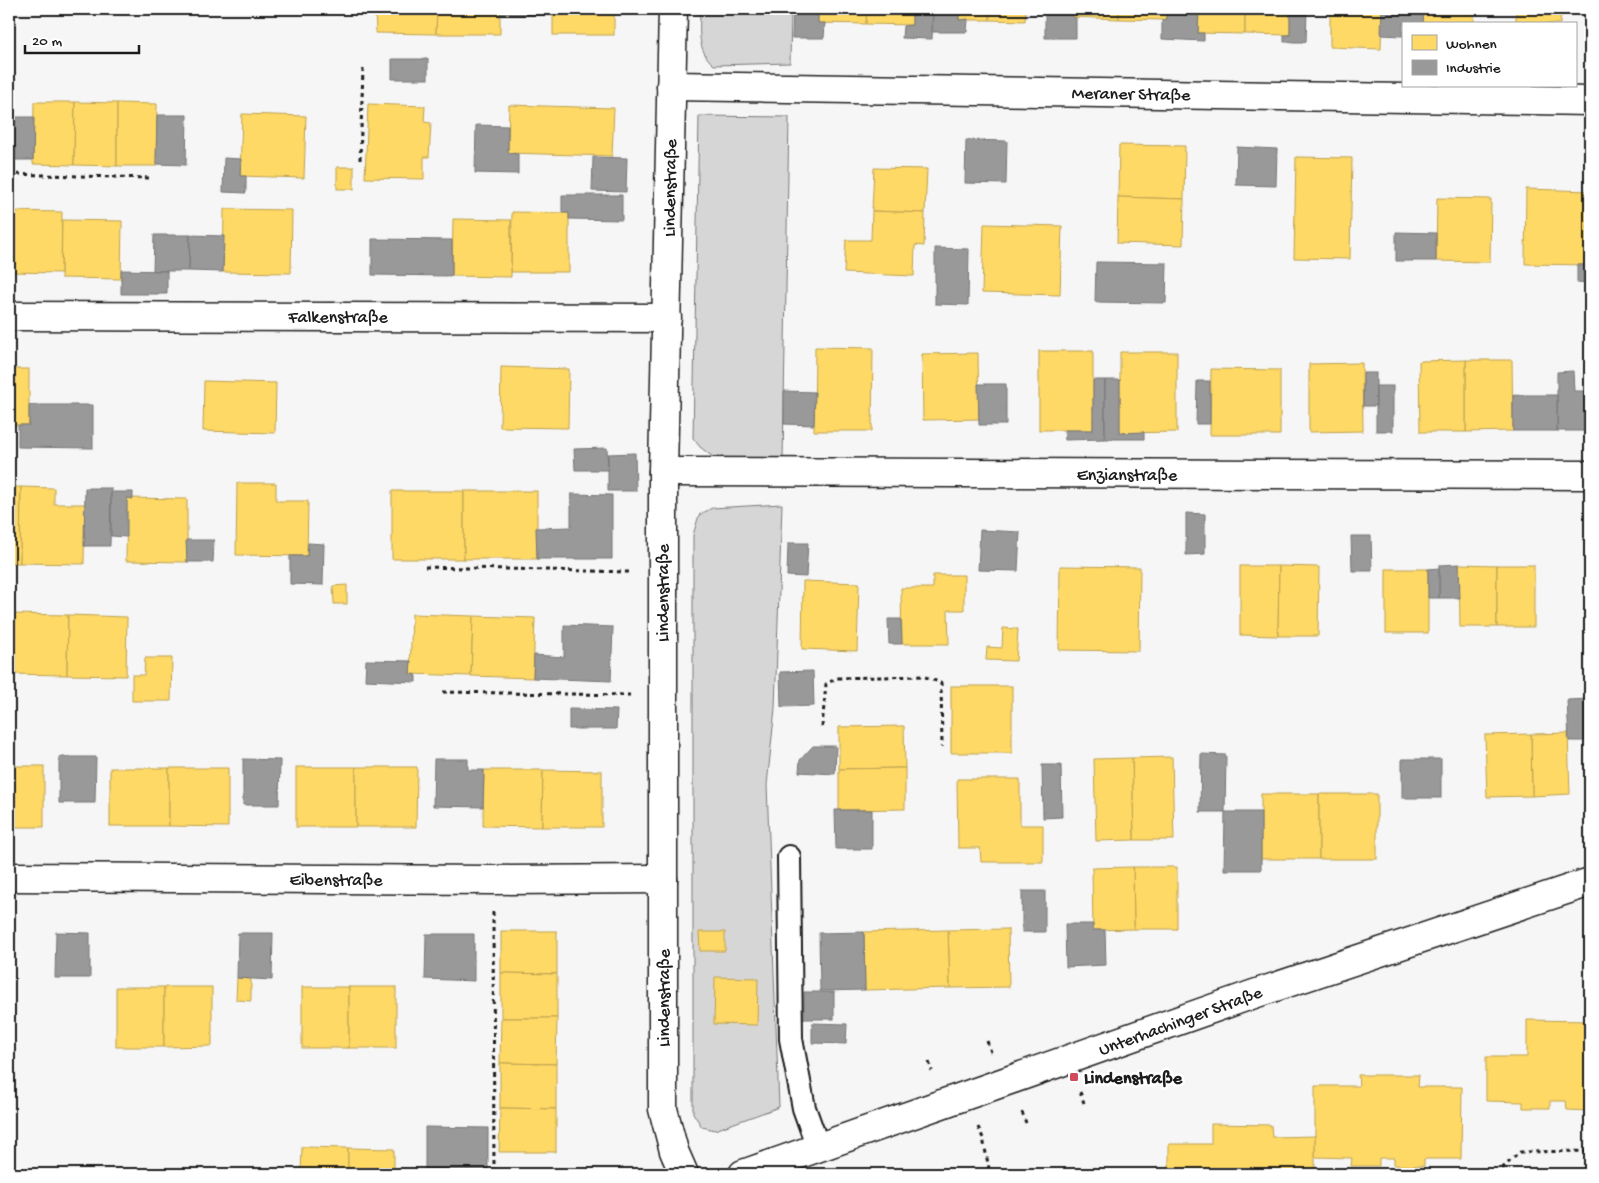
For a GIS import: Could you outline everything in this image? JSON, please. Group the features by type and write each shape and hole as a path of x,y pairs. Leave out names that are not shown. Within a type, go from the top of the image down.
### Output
{"street":[{"name":"Lindenstraße","path":"672,9 662,573 662,1108 674,1151 684,1174"},
{"name":"Meraner Straße","path":"671,86 1590,101"},
{"name":"Falkenstraße","path":"9,316 667,318"},
{"name":"Enzianstraße","path":"663,472 1590,475"},
{"name":"Eibenstraße","path":"9,877 493,880 663,879"},
{"name":"Unterhachinger Straße","path":"743,1174 1254,994 1590,882"}],"lane":[{"path":"789,858 791,1039 804,1108 818,1147"}],"path":[{"path":"360,160 363,69"},
{"path":"9,174 150,178"},
{"path":"425,567 662,573"},
{"path":"822,727 826,684 838,678 924,676 940,683 942,748"},
{"path":"443,692 662,696"},
{"path":"493,880 494,1174"},
{"path":"964,1095 983,1138 990,1174"},
{"path":"1496,1174 1520,1152 1590,1150"},
{"path":"1366,1174 1368,1172 1485,1174"}],"shaded area":[{"path":"700,9 791,9 790,63 714,65 704,53 700,39"},
{"path":"699,116 789,117 783,460 718,461 700,447 693,438"},
{"path":"782,504 775,708 767,785 779,1107 715,1130 702,1127 693,1113 693,535 699,515 712,508"}],"building: Wohnen":[{"path":"375,9 437,9 436,34 376,33"},
{"path":"437,9 500,9 500,34 436,34"},
{"path":"553,9 614,9 614,35 553,35"},
{"path":"818,9 867,9 866,24 818,23"},
{"path":"867,9 912,9 912,25 866,24"},
{"path":"959,9 990,9 990,20 959,20"},
{"path":"990,9 1026,9 1025,21 990,20"},
{"path":"1072,9 1119,9 1119,19 1072,17"},
{"path":"1119,9 1166,9 1166,20 1119,19"},
{"path":"1199,9 1245,9 1245,34 1198,33"},
{"path":"1245,9 1290,9 1290,35 1245,34"},
{"path":"1330,9 1382,9 1381,49 1330,47"},
{"path":"1424,9 1474,9 1474,22 1423,22"},
{"path":"1516,9 1561,9 1560,22 1516,22"},
{"path":"34,102 75,102 74,165 33,164"},
{"path":"75,102 117,103 117,166 74,165"},
{"path":"117,103 157,104 156,166 117,166"},
{"path":"368,104 425,106 424,122 431,123 429,157 424,157 424,179 365,178"},
{"path":"509,105 614,108 612,156 508,153"},
{"path":"242,114 306,116 304,178 240,176"},
{"path":"1119,145 1185,146 1184,199 1118,197"},
{"path":"1296,157 1352,158 1350,259 1294,258"},
{"path":"337,167 354,167 354,189 337,189"},
{"path":"874,168 927,169 925,213 872,211"},
{"path":"1526,189 1590,191 1590,265 1525,264"},
{"path":"1118,197 1184,199 1183,245 1117,243"},
{"path":"1437,198 1491,199 1490,262 1436,261"},
{"path":"224,209 292,210 291,273 223,272"},
{"path":"9,211 62,212 61,273 9,272"},
{"path":"872,211 925,213 924,246 915,245 914,276 844,273 846,240 871,240"},
{"path":"512,212 569,213 569,272 511,272"},
{"path":"453,219 511,220 511,277 452,276"},
{"path":"62,220 122,221 121,279 61,278"},
{"path":"984,224 1062,226 1060,295 982,293"},
{"path":"815,347 873,348 872,431 814,431"},
{"path":"1039,351 1093,351 1093,430 1039,430"},
{"path":"1120,352 1177,352 1177,432 1120,433"},
{"path":"978,353 979,419 923,420 922,354"},
{"path":"1466,360 1512,360 1513,431 1466,432"},
{"path":"1466,360 1466,432 1420,432 1419,361"},
{"path":"1362,363 1363,431 1309,432 1309,364"},
{"path":"501,367 569,369 568,428 500,427"},
{"path":"9,369 29,369 29,425 9,425"},
{"path":"1211,369 1280,370 1280,435 1210,435"},
{"path":"204,381 276,383 275,433 203,431"},
{"path":"237,483 276,483 276,501 308,501 307,556 236,555"},
{"path":"9,487 21,487 20,563 9,563"},
{"path":"21,487 54,488 54,504 85,504 84,564 20,563"},
{"path":"392,491 464,491 464,559 392,559"},
{"path":"464,491 537,491 537,559 464,559"},
{"path":"127,498 187,499 187,562 126,561"},
{"path":"1459,564 1497,565 1497,627 1460,627"},
{"path":"1497,565 1534,565 1534,627 1497,627"},
{"path":"1060,566 1140,567 1139,651 1059,650"},
{"path":"1240,566 1279,566 1278,636 1240,635"},
{"path":"1279,566 1319,567 1318,636 1278,636"},
{"path":"1386,569 1428,569 1428,633 1386,633"},
{"path":"933,575 964,575 964,610 948,610 949,644 902,644 901,588 933,588"},
{"path":"803,581 859,583 857,651 802,649"},
{"path":"347,585 347,604 334,604 333,586"},
{"path":"9,614 68,615 67,675 9,674"},
{"path":"412,614 473,616 471,676 410,674"},
{"path":"68,615 127,617 126,676 67,675"},
{"path":"473,616 535,618 533,678 471,676"},
{"path":"1003,628 1018,629 1016,661 986,660 987,647 1002,648"},
{"path":"145,658 172,658 171,701 132,701 132,675 144,675"},
{"path":"951,686 1012,686 1012,753 951,753"},
{"path":"904,726 905,768 839,769 839,727"},
{"path":"1568,733 1570,794 1532,796 1531,734"},
{"path":"1531,734 1532,796 1487,797 1485,735"},
{"path":"1172,757 1174,840 1134,840 1132,758"},
{"path":"1132,758 1134,840 1096,841 1094,759"},
{"path":"9,766 44,766 44,827 9,827"},
{"path":"296,767 356,767 356,827 296,827"},
{"path":"356,767 417,767 416,827 356,827"},
{"path":"110,768 169,768 169,826 110,826"},
{"path":"169,768 228,768 228,827 169,826"},
{"path":"905,768 905,809 839,810 839,769"},
{"path":"484,770 543,770 542,827 483,826"},
{"path":"543,770 602,771 602,827 542,827"},
{"path":"957,779 1020,779 1020,825 1043,825 1043,862 981,862 980,848 958,848"},
{"path":"1261,794 1319,794 1319,859 1261,859"},
{"path":"1319,794 1377,794 1377,859 1319,859"},
{"path":"1133,867 1177,867 1177,929 1134,929"},
{"path":"1133,867 1134,929 1093,930 1092,868"},
{"path":"1008,929 1009,987 950,988 948,930"},
{"path":"948,930 950,988 865,990 864,932"},
{"path":"501,931 557,931 557,974 501,973"},
{"path":"699,932 725,932 725,951 700,951"},
{"path":"501,973 557,974 557,1018 501,1018"},
{"path":"715,977 758,978 757,1025 714,1024"},
{"path":"237,978 251,979 251,1001 236,1000"},
{"path":"116,987 164,987 164,1047 116,1047"},
{"path":"164,987 212,987 212,1046 164,1047"},
{"path":"302,987 349,987 349,1048 302,1048"},
{"path":"349,987 396,987 396,1048 349,1048"},
{"path":"501,1018 557,1018 556,1064 500,1063"},
{"path":"1527,1020 1590,1021 1590,1111 1567,1110 1566,1101 1550,1101 1550,1108 1523,1108 1523,1102 1486,1101 1486,1057 1527,1057"},
{"path":"500,1063 556,1064 556,1109 500,1108"},
{"path":"1358,1075 1419,1075 1418,1087 1462,1087 1461,1159 1424,1159 1424,1166 1394,1165 1394,1158 1379,1158 1379,1166 1351,1166 1352,1158 1315,1157 1315,1086 1359,1086"},
{"path":"500,1108 556,1109 556,1152 499,1152"},
{"path":"1211,1124 1271,1125 1272,1137 1315,1136 1315,1174 1169,1174 1169,1144 1211,1144"},
{"path":"302,1147 348,1148 348,1174 301,1174"},
{"path":"348,1148 394,1149 394,1174 348,1174"},
{"path":"1063,1170 1123,1171 1123,1174 1063,1174"}],"building: Industrie":[{"path":"344,9 375,9 375,11 344,11"},
{"path":"500,9 553,9 553,15 500,15"},
{"path":"793,9 818,9 818,23 825,23 824,38 792,38"},
{"path":"912,9 933,9 932,39 902,38 903,26 912,25"},
{"path":"933,9 959,9 959,20 968,19 967,32 932,32"},
{"path":"1045,9 1072,9 1072,17 1076,18 1076,38 1045,38"},
{"path":"1166,9 1199,9 1198,33 1204,33 1204,41 1162,39 1162,20 1166,20"},
{"path":"1290,9 1307,9 1306,42 1284,42 1284,35 1290,35"},
{"path":"1382,9 1424,9 1423,22 1402,22 1402,36 1381,35"},
{"path":"392,59 428,59 428,79 392,79"},
{"path":"9,79 15,79 14,117 34,117 33,160 12,160 12,149 9,149"},
{"path":"157,115 187,115 186,165 156,164"},
{"path":"476,125 508,126 508,153 518,154 518,174 475,173"},
{"path":"966,140 1007,141 1006,184 965,183"},
{"path":"1237,147 1277,149 1276,186 1236,185"},
{"path":"593,157 627,158 626,192 592,191"},
{"path":"224,158 241,159 240,176 246,176 246,193 223,192"},
{"path":"562,195 622,195 622,220 569,219 569,213 562,213"},
{"path":"1396,232 1436,233 1436,261 1396,261"},
{"path":"154,235 190,235 189,271 153,271"},
{"path":"190,235 224,236 223,272 189,271"},
{"path":"372,239 452,240 452,276 372,275"},
{"path":"935,248 969,249 968,305 935,304"},
{"path":"1096,262 1167,263 1166,303 1095,302"},
{"path":"1577,265 1590,265 1590,283 1577,282"},
{"path":"121,270 167,271 167,294 121,294"},
{"path":"1573,371 1574,391 1590,391 1590,431 1557,431 1557,372"},
{"path":"1363,373 1376,373 1376,406 1363,406"},
{"path":"1093,380 1105,380 1105,439 1065,440 1064,430 1093,430"},
{"path":"1105,380 1120,380 1120,433 1144,432 1144,439 1105,439"},
{"path":"1197,381 1210,381 1210,424 1196,424"},
{"path":"978,384 1006,384 1006,425 979,425"},
{"path":"1376,386 1393,386 1393,431 1376,431"},
{"path":"784,391 815,392 814,425 784,424"},
{"path":"1513,395 1557,395 1557,431 1513,431"},
{"path":"29,405 93,405 93,448 18,447 18,425 29,425"},
{"path":"607,448 608,470 575,470 574,449"},
{"path":"635,453 636,491 608,491 608,454"},
{"path":"85,488 111,488 110,546 84,546"},
{"path":"111,492 133,492 133,499 127,498 127,537 111,536"},
{"path":"571,494 612,495 612,559 537,559 536,528 571,527"},
{"path":"1186,513 1205,514 1205,554 1186,555"},
{"path":"980,530 1020,532 1018,571 978,570"},
{"path":"1351,536 1371,536 1372,571 1352,571"},
{"path":"186,540 214,540 213,562 187,562"},
{"path":"308,543 324,544 323,585 290,584 290,556 307,556"},
{"path":"788,543 808,543 806,577 787,576"},
{"path":"1459,564 1460,598 1439,598 1439,565"},
{"path":"1439,568 1439,598 1428,598 1428,569"},
{"path":"888,619 901,619 902,644 889,644"},
{"path":"564,625 613,627 611,681 533,678 534,655 564,657"},
{"path":"366,660 411,661 410,674 416,675 416,682 365,680"},
{"path":"813,671 814,706 781,707 780,672"},
{"path":"1590,699 1590,741 1569,741 1567,700"},
{"path":"569,709 617,710 616,729 569,729"},
{"path":"813,746 836,746 835,774 799,772 800,760"},
{"path":"1201,754 1226,755 1225,812 1200,812"},
{"path":"59,757 96,757 95,803 59,803"},
{"path":"243,759 280,760 279,805 243,805"},
{"path":"434,759 468,759 468,770 484,770 483,807 433,806"},
{"path":"1402,759 1441,759 1441,798 1402,798"},
{"path":"1042,765 1061,765 1062,817 1043,818"},
{"path":"835,810 872,810 872,849 836,849"},
{"path":"1225,812 1261,812 1261,870 1224,870"},
{"path":"1022,891 1045,891 1045,932 1022,932"},
{"path":"1065,924 1093,924 1093,930 1105,930 1106,965 1066,967"},
{"path":"56,932 90,933 90,978 55,978"},
{"path":"864,932 865,990 820,991 819,933"},
{"path":"238,933 273,933 272,980 237,978"},
{"path":"426,934 474,934 474,981 425,979"},
{"path":"804,992 834,992 834,1019 804,1019"},
{"path":"812,1023 847,1024 846,1044 812,1043"},
{"path":"425,1127 488,1128 488,1173 425,1173"}],"place":[{"name":"Lindenstraße","path":"1074,1077"}]}
